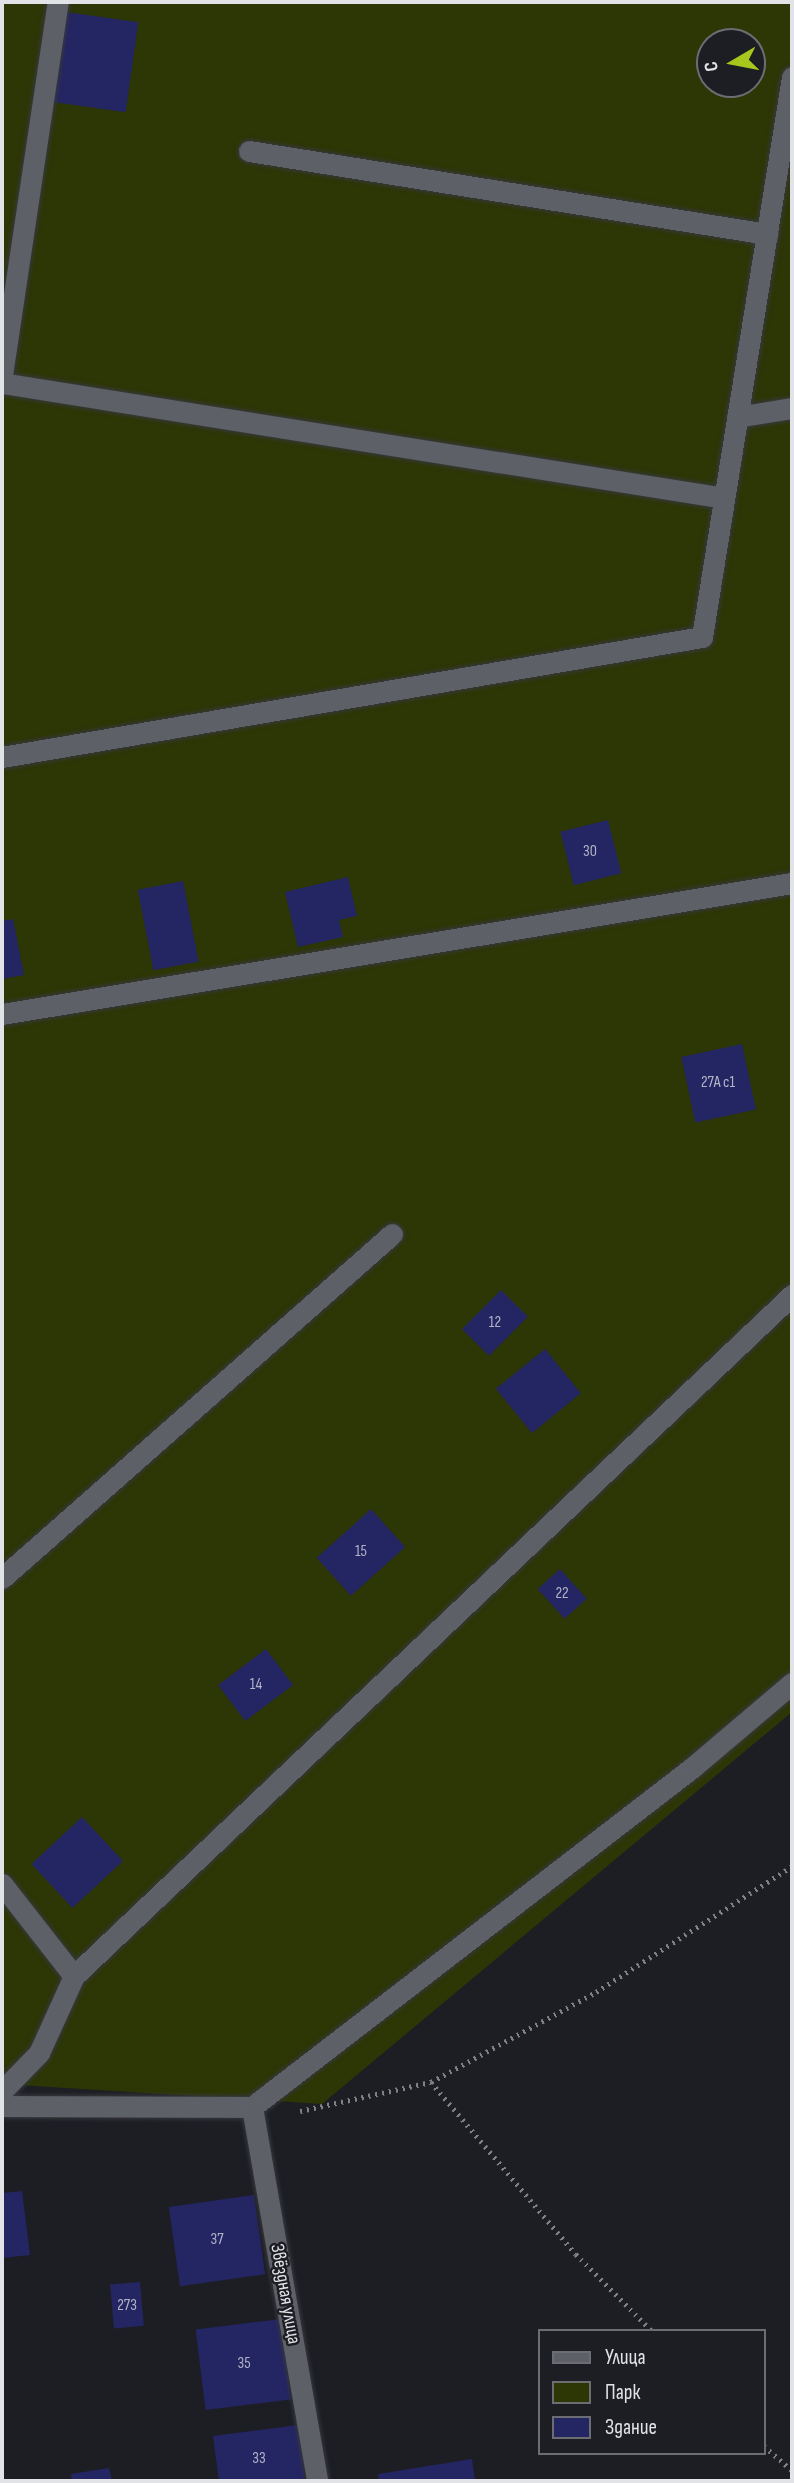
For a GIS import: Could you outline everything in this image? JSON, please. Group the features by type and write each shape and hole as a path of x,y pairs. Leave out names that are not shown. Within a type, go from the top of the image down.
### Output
{"street":[{"path":"2,375 58,2"},
{"path":"2,757 702,638 792,77"},
{"path":"249,152 767,234"},
{"path":"2,383 724,498"},
{"path":"737,417 792,408"},
{"path":"2,1014 792,883"},
{"path":"2,1578 392,1234"},
{"path":"2,2091 39,2053 74,1976 792,1295"},
{"path":"2,2106 253,2108 693,1767 792,1682"},
{"path":"2,1884 74,1976"},
{"name":"Звёздная улица","path":"253,2108 317,2481"}],"path":[{"path":"253,2108 287,2114 431,2082 596,1992 792,1866"},
{"path":"431,2082 576,2254 650,2329"},
{"path":"766,2447 792,2470"}],"green space":[{"path":"2,2 792,2 792,1712 322,2104 2,2084"}],"building":[{"path":"66,12 138,22 126,112 53,102"},
{"path":"608,820 621,873 574,885 560,832"},
{"path":"348,877 357,916 339,920 343,937 298,947 285,892"},
{"path":"183,881 199,961 153,970 138,890"},
{"path":"13,919 24,975 2,979 2,921"},
{"path":"742,1044 756,1110 695,1122 681,1057"},
{"path":"501,1290 528,1317 489,1356 462,1329"},
{"path":"545,1349 581,1393 532,1433 496,1389"},
{"path":"371,1509 405,1547 351,1596 317,1558"},
{"path":"560,1569 587,1599 564,1619 538,1589"},
{"path":"266,1649 293,1685 245,1721 218,1685"},
{"path":"82,1817 123,1861 72,1908 32,1864"},
{"path":"22,2191 30,2255 2,2258 2,2193"},
{"path":"254,2195 265,2274 180,2286 169,2207"},
{"path":"140,2282 144,2326 114,2328 110,2285"},
{"path":"281,2319 291,2399 206,2410 196,2329"},
{"path":"298,2425 305,2481 219,2481 213,2436"},
{"path":"472,2459 475,2481 379,2481 378,2474"},
{"path":"109,2468 112,2481 72,2481 71,2474"}]}
